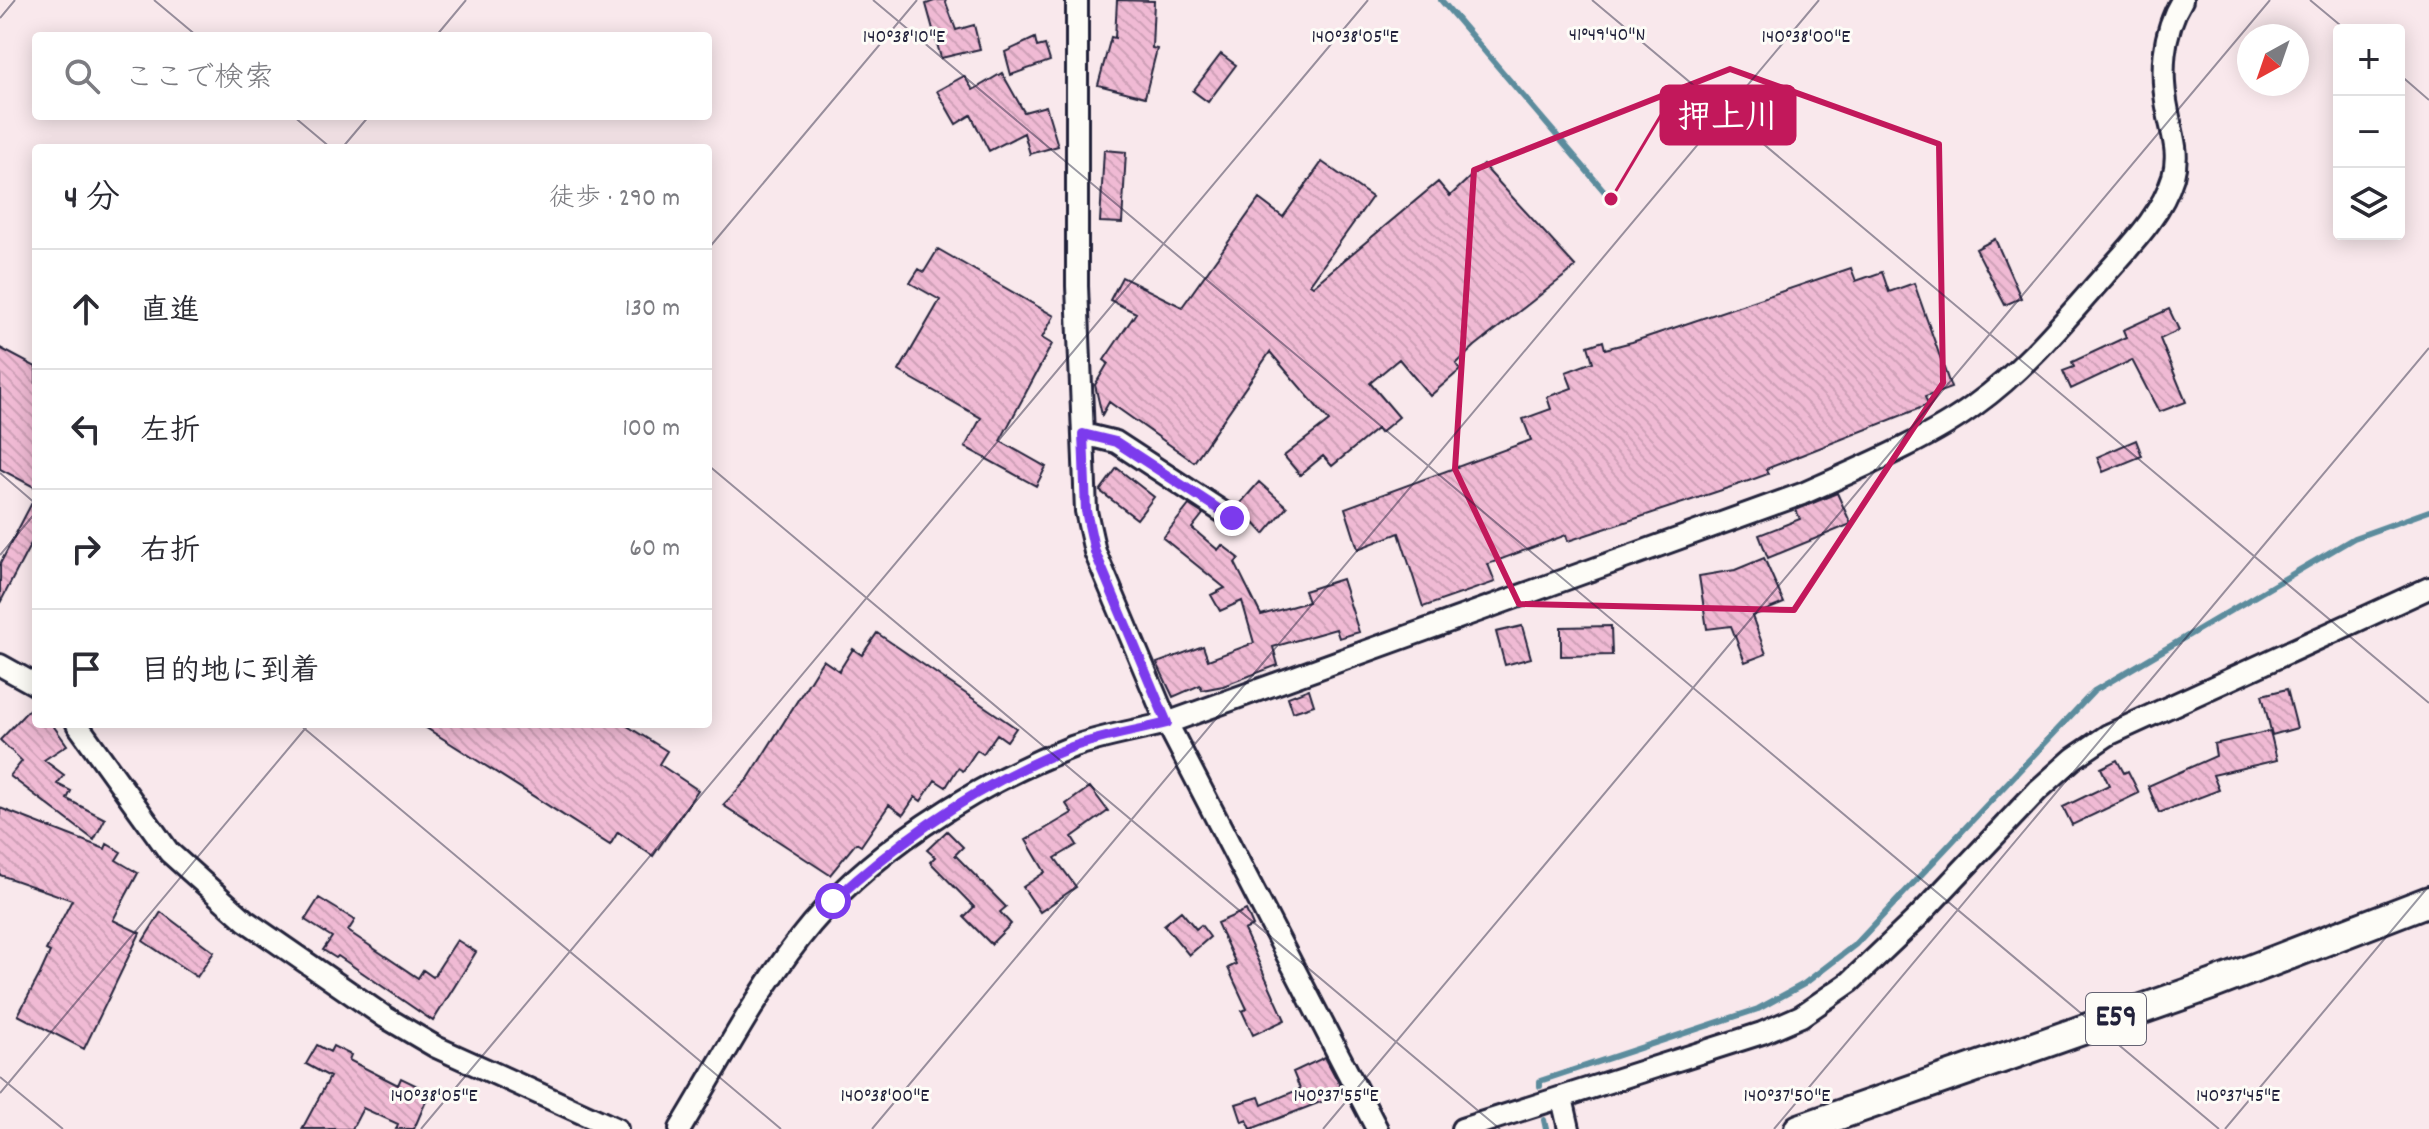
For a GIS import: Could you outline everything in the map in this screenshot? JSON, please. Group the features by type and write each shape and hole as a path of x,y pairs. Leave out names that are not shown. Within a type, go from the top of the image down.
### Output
{"highway":[{"name":"E59","path":"1799,1129 2211,985 2429,901"}],"street":[{"path":"1077,0 1077,286 1086,511 1095,552 1167,723 1377,1129"},
{"path":"680,1129 773,974 812,924 865,872 932,821 1009,775 1075,746 1167,723 1802,494 1878,459 1974,406 2055,330 2146,228 2163,202 2173,176 2178,146 2164,83 2166,32 2182,0"},
{"path":"1083,434 1116,442 1232,518"},
{"path":"1462,1129 1762,1033 1801,1016 1826,1001 1881,954 2038,790 2074,758 2154,711 2429,588"},
{"path":"0,665 32,683"},
{"path":"80,728 169,852 246,921 385,1017 436,1047 617,1129"},
{"path":"1562,1098 1569,1129"}],"highlighted area":[{"path":"1730,69 1939,144 1943,383 1794,610 1519,604 1455,469 1474,170"}],"building":[{"path":"945,0 956,30 974,25 980,49 941,58 926,4"},
{"path":"1117,0 1154,1 1152,48 1157,49 1145,97 1098,85 1111,37 1115,38"},
{"path":"1035,38 1037,47 1045,45 1050,61 1011,75 1005,52"},
{"path":"1221,54 1236,65 1208,102 1193,91"},
{"path":"1002,73 1024,112 1046,106 1058,146 1030,154 1024,133 989,151 971,115 956,124 937,91 964,76 973,90"},
{"path":"1104,150 1126,152 1122,223 1100,222"},
{"path":"1322,162 1372,197 1310,284 1313,286 1438,182 1450,196 1483,165 1576,267 1475,346 1456,364 1460,370 1430,396 1399,359 1370,383 1399,417 1380,433 1377,429 1332,466 1323,456 1300,475 1284,456 1329,421 1270,352 1194,462 1109,402 1102,415 1095,385 1108,363 1104,360 1136,313 1110,300 1122,277 1182,307 1259,199 1283,217"},
{"path":"1995,239 2021,298 2005,305 1976,249"},
{"path":"938,249 1054,316 1042,338 1052,344 1000,441 1046,467 1036,486 965,447 981,418 899,371 940,300 910,283 919,269 924,272"},
{"path":"1851,268 1856,281 1882,272 1889,292 1914,283 1951,388 1925,397 1928,405 1766,469 1768,474 1568,541 1566,535 1488,564 1495,582 1423,607 1399,533 1358,549 1345,508 1531,440 1523,419 1551,409 1547,397 1572,388 1566,372 1593,362 1588,346 1603,341 1605,349 1632,342"},
{"path":"2169,309 2179,330 2160,339 2186,402 2159,412 2132,360 2071,389 2063,371 2074,367 2072,362 2126,337 2123,330"},
{"path":"0,348 32,365 32,486 0,469"},
{"path":"2136,440 2142,456 2103,472 2097,457"},
{"path":"1117,468 1154,497 1137,519 1100,491"},
{"path":"1259,482 1287,507 1264,534 1238,506"},
{"path":"1837,493 1851,524 1768,558 1759,535 1800,519 1796,510"},
{"path":"32,503 32,542 0,603 0,564"},
{"path":"1189,505 1203,514 1192,528 1218,550 1222,545 1239,558 1235,563 1261,615 1308,602 1304,591 1342,579 1359,632 1339,638 1336,629 1273,647 1278,665 1223,686 1202,690 1200,685 1173,697 1157,663 1203,646 1208,660 1254,643 1242,601 1220,611 1211,595 1225,588 1163,538"},
{"path":"1764,558 1784,603 1752,616 1766,654 1745,662 1731,626 1707,629 1699,576 1735,570"},
{"path":"1522,626 1531,658 1505,665 1496,632"},
{"path":"1611,626 1612,655 1561,656 1561,627"},
{"path":"877,633 1016,728 1007,741 997,734 983,754 977,750 963,771 958,768 946,787 935,780 921,801 915,797 903,815 889,805 861,846 856,843 830,875 723,805 748,779 823,660 839,671 853,649 862,655"},
{"path":"1309,689 1314,705 1293,712 1288,697"},
{"path":"2287,689 2297,728 2272,735 2262,695"},
{"path":"32,706 32,728 55,728 67,745 44,760 64,775 57,784 71,791 67,799 105,819 94,840 10,776 22,761 0,740"},
{"path":"426,728 630,728 667,751 659,764 698,790 653,856 618,832 610,845"},
{"path":"2270,731 2277,760 2213,775 2219,790 2159,813 2148,786 2216,756 2214,744"},
{"path":"2117,760 2124,773 2128,771 2139,793 2072,825 2063,807 2109,785 2101,768"},
{"path":"1090,787 1108,811 1072,837 1077,845 1055,858 1076,887 1040,912 1023,887 1045,872 1026,840 1072,813 1066,804"},
{"path":"0,808 105,849 107,844 121,852 116,860 138,873 113,920 140,933 84,1049 18,1015 40,974 50,952 46,950 72,900 0,875"},
{"path":"947,831 963,847 955,855 1006,907 1000,912 1011,924 991,944 964,917 974,907 930,862 935,857 927,850"},
{"path":"319,898 355,920 348,931 418,978 423,970 433,977 457,940 476,952 433,1021 338,956 336,958 323,950 332,937 305,920"},
{"path":"1246,910 1253,926 1244,930 1285,1020 1253,1035 1242,1011 1247,1009 1228,968 1236,964 1217,923"},
{"path":"1181,911 1196,929 1201,925 1210,937 1189,955 1164,925"},
{"path":"161,912 214,952 197,977 143,941"},
{"path":"317,1045 330,1052 333,1046 351,1055 349,1060 398,1085 401,1078 430,1092 414,1129 396,1129 398,1124 363,1108 352,1129 302,1129 330,1077 306,1064"},
{"path":"1325,1057 1344,1093 1251,1129 1247,1120 1242,1122 1236,1104 1259,1097 1262,1105 1300,1089 1293,1072"}],"waterway":[{"path":"1441,0 1611,199"},
{"path":"1540,1086 1540,1081 1758,1009 1804,984 1856,944 2094,691 2354,538 2429,511"},
{"path":"1544,1120 1546,1129"}],"place":[{"name":"押上川","path":"1611,199"}],"route":[{"path":"833,901 865,872 932,821 1009,775 1075,746 1167,723 1095,552 1086,511 1083,434 1116,442 1232,518"}]}
